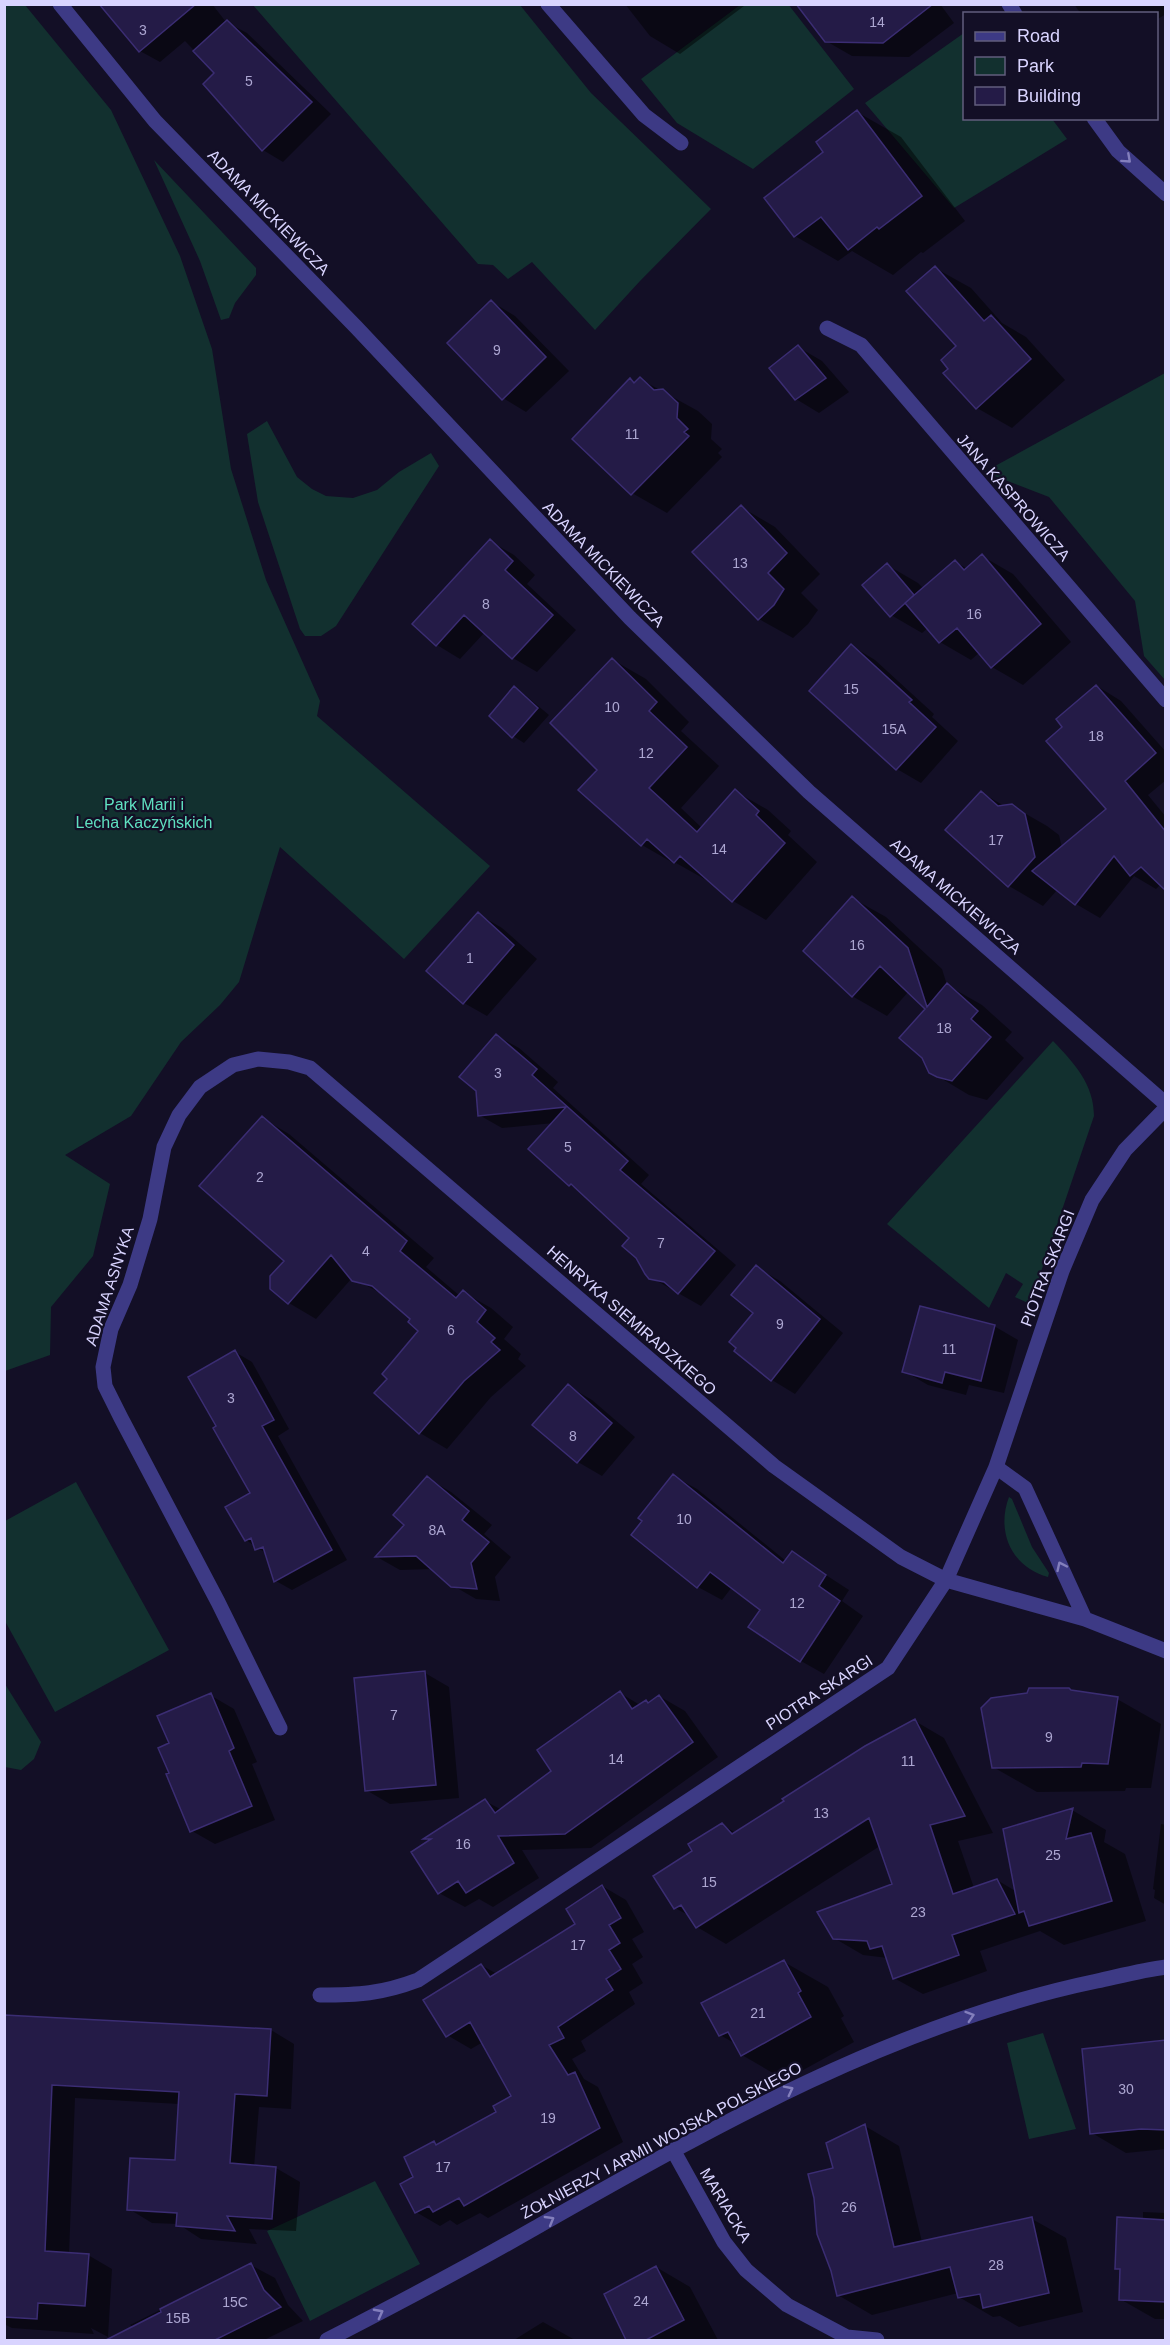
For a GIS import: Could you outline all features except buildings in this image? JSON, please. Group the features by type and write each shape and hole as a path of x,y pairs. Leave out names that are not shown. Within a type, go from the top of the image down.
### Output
{"street":[{"name":"ADAMA MICKIEWICZA","path":"60,4 155,121 356,327 630,618 809,792 1166,1106"},
{"path":"548,4 644,115 681,143"},
{"path":"1095,120 1118,151 1166,194"},
{"name":"JANA KASPROWICZA","path":"827,328 861,345 1166,700"},
{"name":"ADAMA ASNYKA","path":"280,1728 218,1602 105,1386 103,1367 111,1329 130,1285 150,1219 164,1147 179,1115 200,1087 233,1065 258,1059 289,1062 310,1068"},
{"name":"HENRYKA SIEMIRADZKIEGO","path":"310,1068 774,1466 901,1557 946,1580 1085,1619 1166,1651"},
{"name":"PIOTRA SKARGI","path":"320,1995 360,1995 392,1990 418,1980 888,1668 946,1580 996,1467 1062,1271 1092,1200 1125,1150 1166,1106"},
{"path":"996,1467 1025,1488 1085,1619"},
{"name":"ŻOŁNIERZY I ARMII WOJSKA POLSKIEGO","path":"327,2340 467,2267 673,2150 816,2077 948,2023 1041,1992 1166,1967"},
{"name":"MARIACKA","path":"673,2150 724,2242 746,2270 787,2305 847,2337 877,2340"}],"green space":[{"path":"788,4 854,89 753,169 677,123 641,79 740,5"},
{"name":"Park Marii i Lecha Kaczyńskich","path":"4,5 25,5 111,110 180,256 212,349 231,469 266,580 320,701 317,716 490,866 404,959 280,847 239,982 220,1005 181,1042 131,1116 65,1155 110,1184 93,1256 51,1307 50,1355 5,1371"},
{"path":"253,5 520,5 591,93 711,209 595,330 532,262 508,279 493,265 478,264"},
{"path":"963,34 963,120 1053,120 1067,139 954,208 865,103"},
{"path":"154,160 256,268 256,275 235,303 229,318 221,320 200,261"},
{"path":"1165,373 1165,680 1144,656 1135,601 1049,497 984,472"},
{"path":"267,421 297,477 312,489 326,496 353,498 377,490 399,472 431,453 439,466 336,626 321,636 305,636 300,629 258,502 247,434"},
{"path":"1053,1041 1087,1084 1094,1116 1030,1304 1015,1297 1023,1284 1006,1273 989,1308 887,1224"},
{"path":"76,1482 169,1650 55,1712 5,1621 5,1521"},
{"path":"1009,1497 1012,1499 1032,1547 1049,1573 1048,1577 1024,1565 1010,1546 1004,1522"},
{"path":"5,1684 41,1742 34,1759 21,1770 5,1767"},
{"path":"1043,2033 1076,2129 1029,2139 1007,2043"},
{"path":"375,2181 420,2264 310,2321 267,2231"}]}
